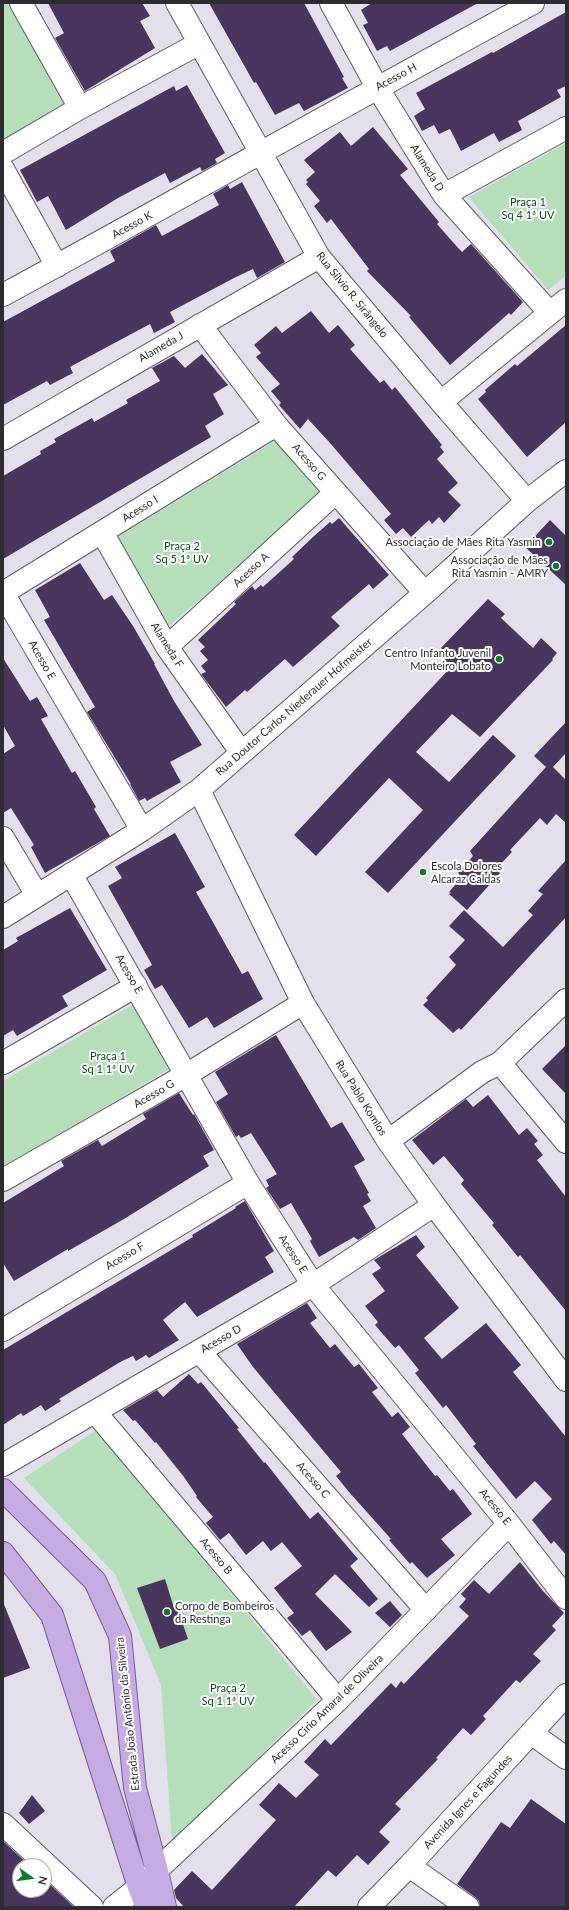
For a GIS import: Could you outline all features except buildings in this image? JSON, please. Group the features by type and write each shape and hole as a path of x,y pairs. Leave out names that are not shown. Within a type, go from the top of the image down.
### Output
{"main road":[{"name":"Estrada João Antônio da Silveira","path":"3,1490 95,1581 120,1636 134,1788 157,1870 165,1907"},
{"path":"3,1553 52,1615 143,1897"}],"street":[{"path":"21,3 80,108"},
{"name":"Rua Sílvio R. Sirângelo","path":"177,3 198,44 319,257 441,402 527,501"},
{"name":"Alameda D","path":"331,3 377,87 444,194 558,306"},
{"name":"Acesso H","path":"260,154 377,87 533,3"},
{"path":"3,153 80,108 198,44"},
{"path":"444,194 566,128"},
{"name":"Acesso K","path":"3,295 260,154"},
{"path":"3,169 57,266"},
{"name":"Alameda J","path":"3,439 319,257"},
{"path":"441,402 558,306"},
{"name":"Acesso G","path":"200,325 276,425 425,593"},
{"name":"Acesso I","path":"3,593 276,425"},
{"name":"Rua Doutor Carlos Niederauer Hofmeister","path":"3,917 142,830 199,790 425,593 527,501 566,472"},
{"name":"Acesso A","path":"166,647 335,493"},
{"name":"Alameda F","path":"102,532 166,647 241,752"},
{"name":"Acesso E","path":"3,593 142,830"},
{"name":"Rua Pablo Komlos","path":"199,790 303,1003 388,1141 434,1205 566,1380"},
{"path":"3,838 37,895"},
{"name":"Acesso E","path":"71,874 248,1183 313,1285 509,1524 566,1598"},
{"path":"3,1063 136,986"},
{"path":"388,1141 482,1072 500,1063 566,1000"},
{"name":"Acesso G","path":"3,1180 186,1075 303,1003"},
{"path":"500,1063 566,1142"},
{"name":"Acesso F","path":"3,1330 248,1183"},
{"name":"Acesso D","path":"3,1465 313,1285 434,1205"},
{"name":"Acesso C","path":"199,1351 426,1610"},
{"name":"Acesso B","path":"95,1412 338,1700"},
{"name":"Acesso Cirio Amaral de Oliveira","path":"114,1907 143,1897 157,1870 338,1700 509,1524"},
{"name":"Avenida Ignes e Fagundes","path":"369,1907 409,1866 566,1695"},
{"path":"531,1733 566,1758"},
{"path":"3,1824 92,1907"},
{"path":"409,1866 468,1907"}],"green space":[{"path":"3,3 11,3 68,103 3,140"},
{"name":"Praça 1 Sq 4 1ª UV","path":"566,143 566,276 548,290 469,197"},
{"name":"Praça 2 Sq 5 1ª UV","path":"275,441 321,494 169,626 118,537"},
{"name":"Praça 1 Sq 1 1ª UV","path":"134,1004 171,1068 3,1167 3,1081"},
{"name":"Praça 2 Sq 1 1ª UV","path":"98,1429 317,1700 172,1842 161,1685 115,1574 24,1478"}],"place":[{"name":"Associação de Mães Rita Yasmin","path":"549,542"},
{"name":"Associação de Mães Rita Yasmin - AMRY","path":"556,566"},
{"name":"Centro Infanto Juvenil Monteiro Lobato","path":"499,659"},
{"name":"Escola Dolores Alcaraz Caldas","path":"423,872"},
{"name":"Corpo de Bombeiros da Restinga","path":"167,1612"}]}
